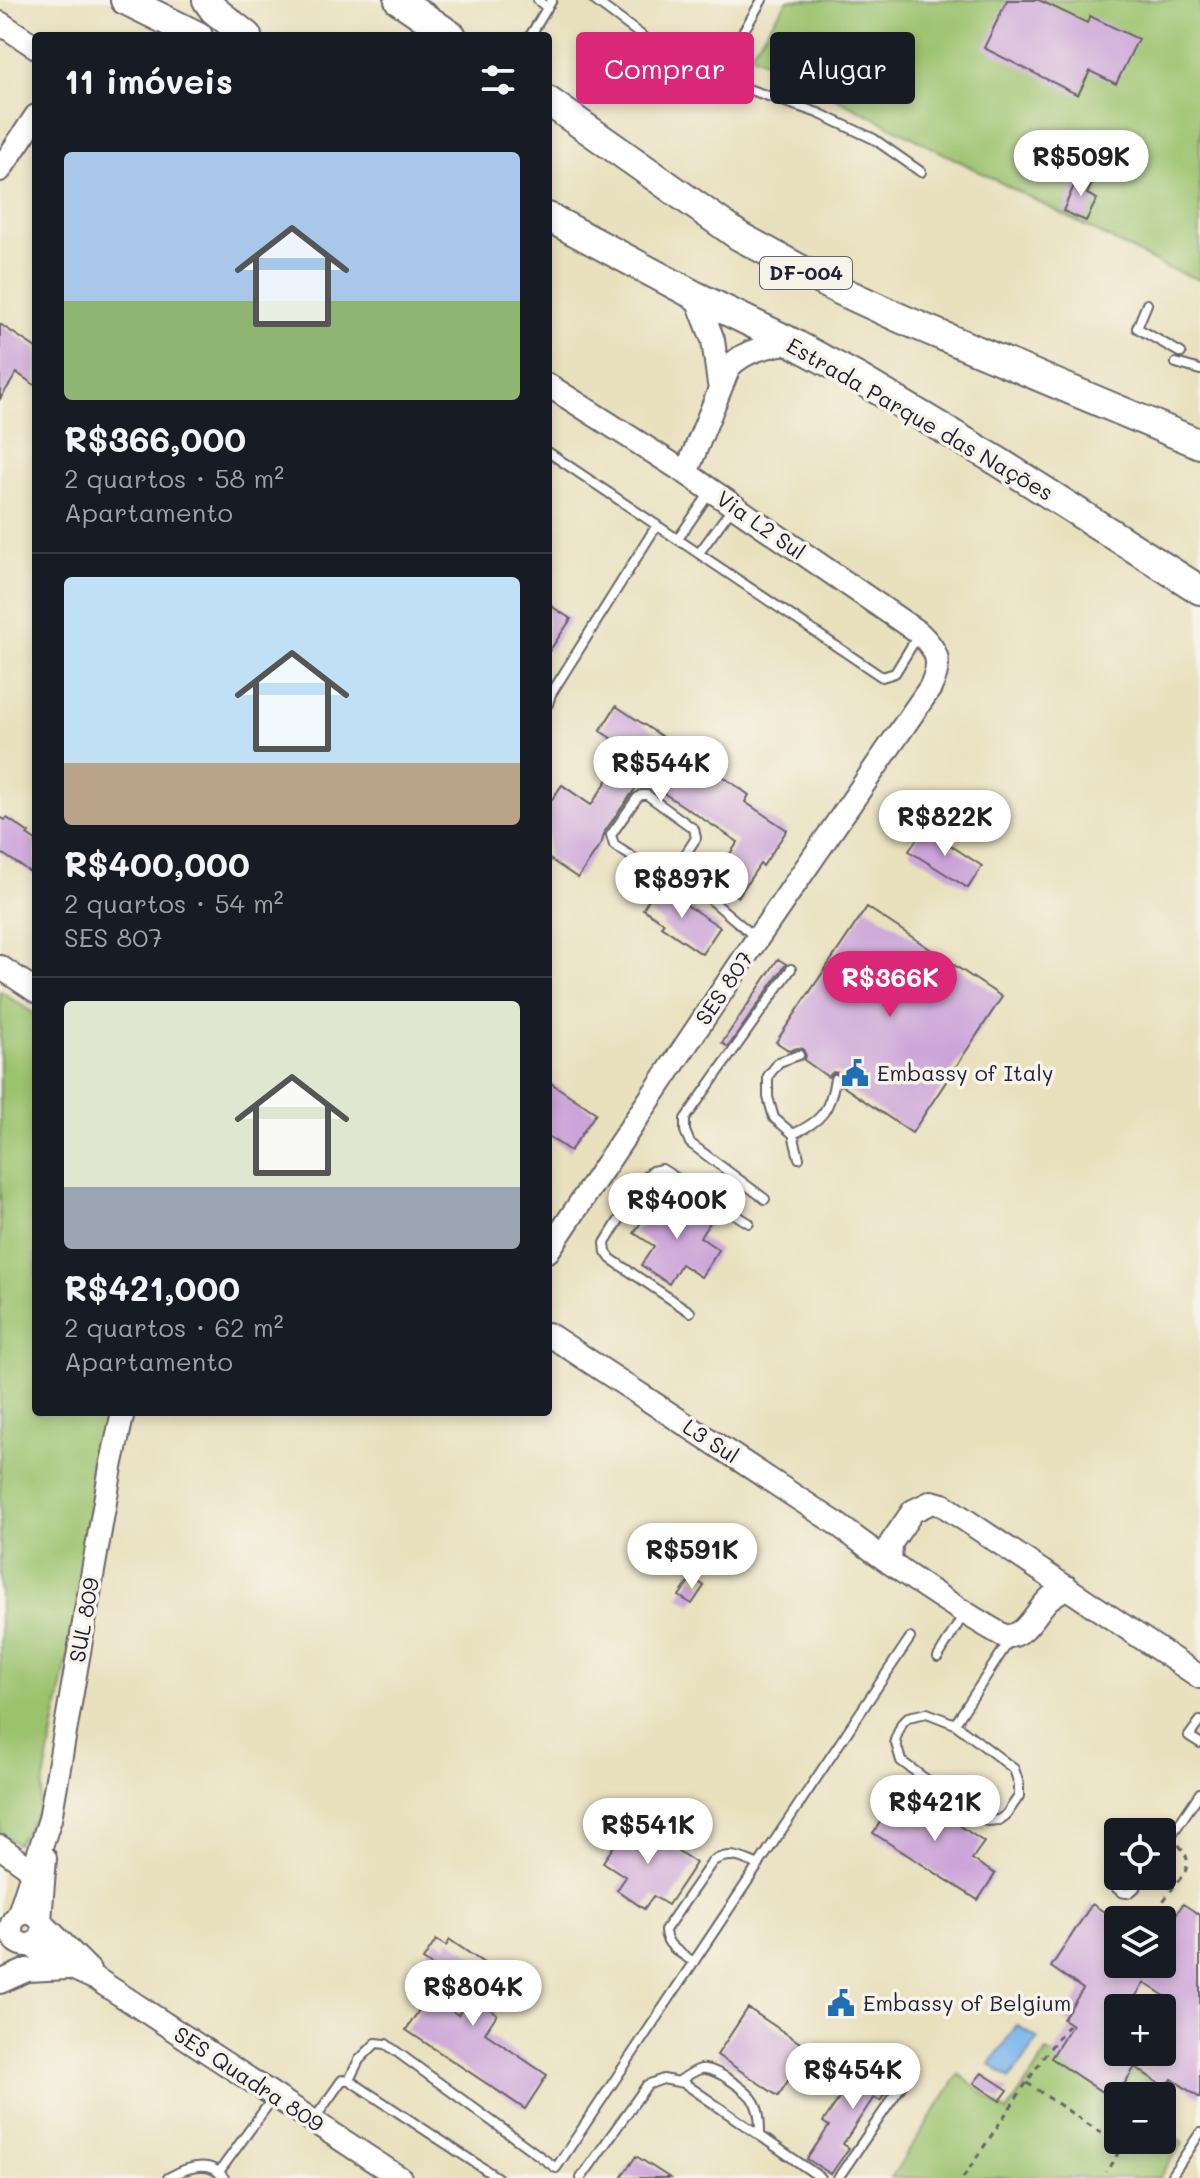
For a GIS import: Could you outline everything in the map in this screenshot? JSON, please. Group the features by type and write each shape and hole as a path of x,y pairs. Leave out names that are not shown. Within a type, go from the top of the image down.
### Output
{"highway":[{"path":"125,0 190,32"},
{"path":"207,0 214,10 242,32"},
{"path":"391,0 424,18"},
{"path":"399,0 446,32"},
{"name":"DF-004","path":"552,104 739,236 835,288 915,325 1200,444"},
{"name":"Estrada Parque das Nações","path":"552,219 858,378 987,455 1200,590"}],"street":[{"path":"0,23 32,44"},
{"path":"0,170 32,122"},
{"path":"696,296 713,340 720,385"},
{"path":"686,473 729,367 742,355 791,342"},
{"name":"Via L2 Sul","path":"552,388 686,473 919,633 929,642 938,660 937,675 930,688"},
{"name":"SES 807","path":"552,1237 930,688"},
{"path":"0,967 32,988"},
{"name":"L3 Sul","path":"552,1337 884,1552 964,1613 1004,1636 1012,1637"},
{"name":"SUL 809","path":"0,1950 28,1922 122,1416"},
{"path":"884,1552 913,1511 932,1502 943,1505 1056,1588 1200,1677"},
{"path":"1012,1637 1020,1634 1056,1588"},
{"path":"0,1847 38,1872"},
{"name":"SES Quadra 809","path":"98,1980 29,1945 16,1942 12,1936 28,1922 98,1980 400,2178"},
{"path":"0,1975 29,1945"},
{"path":"0,1982 27,1970 72,1968"}],"lane":[{"path":"532,32 550,4 538,0"},
{"path":"594,0 637,32"},
{"path":"742,32 762,0"},
{"path":"754,91 818,113 874,139 921,172"},
{"path":"1147,304 1137,328 1181,353"},
{"path":"1176,363 1200,370"},
{"path":"552,455 882,677 895,673 919,633"},
{"path":"678,539 711,491"},
{"path":"699,553 733,506"},
{"path":"552,692 657,525"},
{"path":"641,795 647,795 694,829 696,838 676,870 670,878 664,878 614,845 611,835 641,795"},
{"path":"676,870 757,939"},
{"path":"765,1199 690,1143 685,1131 685,1119 791,969"},
{"path":"799,1055 779,1062 768,1076 768,1097 774,1118 793,1134 799,1158"},
{"path":"793,1134 814,1125 831,1100 835,1079"},
{"path":"690,1312 611,1259 606,1252 605,1243 646,1176 662,1169 749,1223"},
{"path":"938,1657 964,1613"},
{"path":"955,1724 1012,1637"},
{"path":"549,2178 910,1638"},
{"path":"927,1713 955,1724 1014,1769 1019,1784 1016,1802 999,1820 987,1821 901,1761 895,1740 908,1717 927,1713"},
{"path":"1200,1721 1189,1736 1200,1743"},
{"path":"1176,1829 1200,1793"},
{"path":"694,1962 668,1943 665,1930 713,1861 724,1855 736,1856 759,1865"},
{"path":"349,2080 359,2060 376,2043 386,2044 556,2168"},
{"path":"678,2082 699,2069 706,2069 744,2090 756,2105 760,2136"},
{"path":"581,2178 647,2085 663,2079 684,2083 821,2178"},
{"path":"313,2121 342,2080 349,2080 498,2178"},
{"path":"838,2178 904,2082"},
{"path":"168,2178 190,2167 202,2166 222,2175 275,2096"},
{"path":"1170,2178 1200,2133"}],"path":[{"path":"1176,1842 1187,1856 1188,1863 1176,1884"},
{"path":"963,2178 1069,2024"},
{"path":"1027,2083 1122,2147 1106,2172"}],"green space":[{"path":"788,0 1200,0 1200,280 1165,267 847,104 915,104 915,32 770,32 770,64 754,56 754,48"},
{"path":"0,991 32,1012 32,1416 113,1416 38,1812 17,1844 0,1832"},
{"path":"1047,2052 1104,2089 1104,2154 1175,2154 1159,2178 891,2178 959,2074 1007,2112"},
{"path":"1134,2070 1152,2082 1125,2082"},
{"path":"1176,2138 1183,2143 1176,2153"}],"water":[{"path":"1017,2025 1038,2039 1010,2079 990,2064"}],"building":[{"path":"1007,0 1039,0 1087,23 1090,16 1138,39 1116,84 1090,71 1078,95 984,48"},
{"path":"1080,171 1095,178 1087,194 1097,199 1086,221 1063,211"},
{"path":"0,324 32,345 32,383 17,373 0,399"},
{"path":"552,607 571,619 552,647"},
{"path":"616,706 738,787 749,795 745,802 787,830 738,897 712,880 738,842 642,779 605,831 602,842 578,878 552,861 552,799 562,785 591,805 628,749 600,731"},
{"path":"0,817 7,818 29,833 27,835 32,838 32,873 0,852"},
{"path":"924,828 982,866 968,888 909,851"},
{"path":"657,886 720,927 702,954 661,926 664,923 643,909"},
{"path":"867,907 1002,997 912,1133 841,1085 839,1073 833,1072 828,1077 804,1060 803,1049 790,1051 776,1042"},
{"path":"778,959 786,964 728,1047 722,1043"},
{"path":"552,1084 596,1113 570,1151 552,1139"},
{"path":"685,1199 713,1218 700,1237 719,1250 701,1277 681,1264 669,1284 641,1265 654,1246 634,1233 653,1205 672,1218"},
{"path":"692,1577 704,1586 692,1604 679,1596"},
{"path":"903,1788 984,1842 972,1859 995,1874 978,1900 873,1833"},
{"path":"632,1820 696,1863 668,1905 653,1896 644,1909 617,1890 626,1877 603,1862"},
{"path":"1092,1904 1104,1912 1104,1978 1176,1978 1176,1914 1183,1904 1200,1915 1200,2098 1172,2079 1170,2082 1157,2082 1135,2067 1125,2082 1104,2082 1104,2093 1051,2058 1072,2025 1063,2019 1083,1989 1051,1967"},
{"path":"436,1940 446,1946 450,1940 491,1968 487,1974 497,1980 481,2003 497,2014 485,2033 547,2075 525,2109 406,2030 429,1995 458,2015 472,1992 423,1960"},
{"path":"748,2008 809,2049 778,2096 717,2055"},
{"path":"882,2048 899,2060 892,2071 898,2074 880,2101 874,2097 843,2144 849,2148 831,2174 807,2159 829,2126 823,2122 851,2081 857,2085"},
{"path":"982,2073 1008,2090 1000,2101 974,2083"},
{"path":"636,2156 670,2178 621,2178"}],"place":[{"name":"Embassy of Italy","path":"855,1073"},
{"name":"Embassy of Belgium","path":"841,2003"}]}
